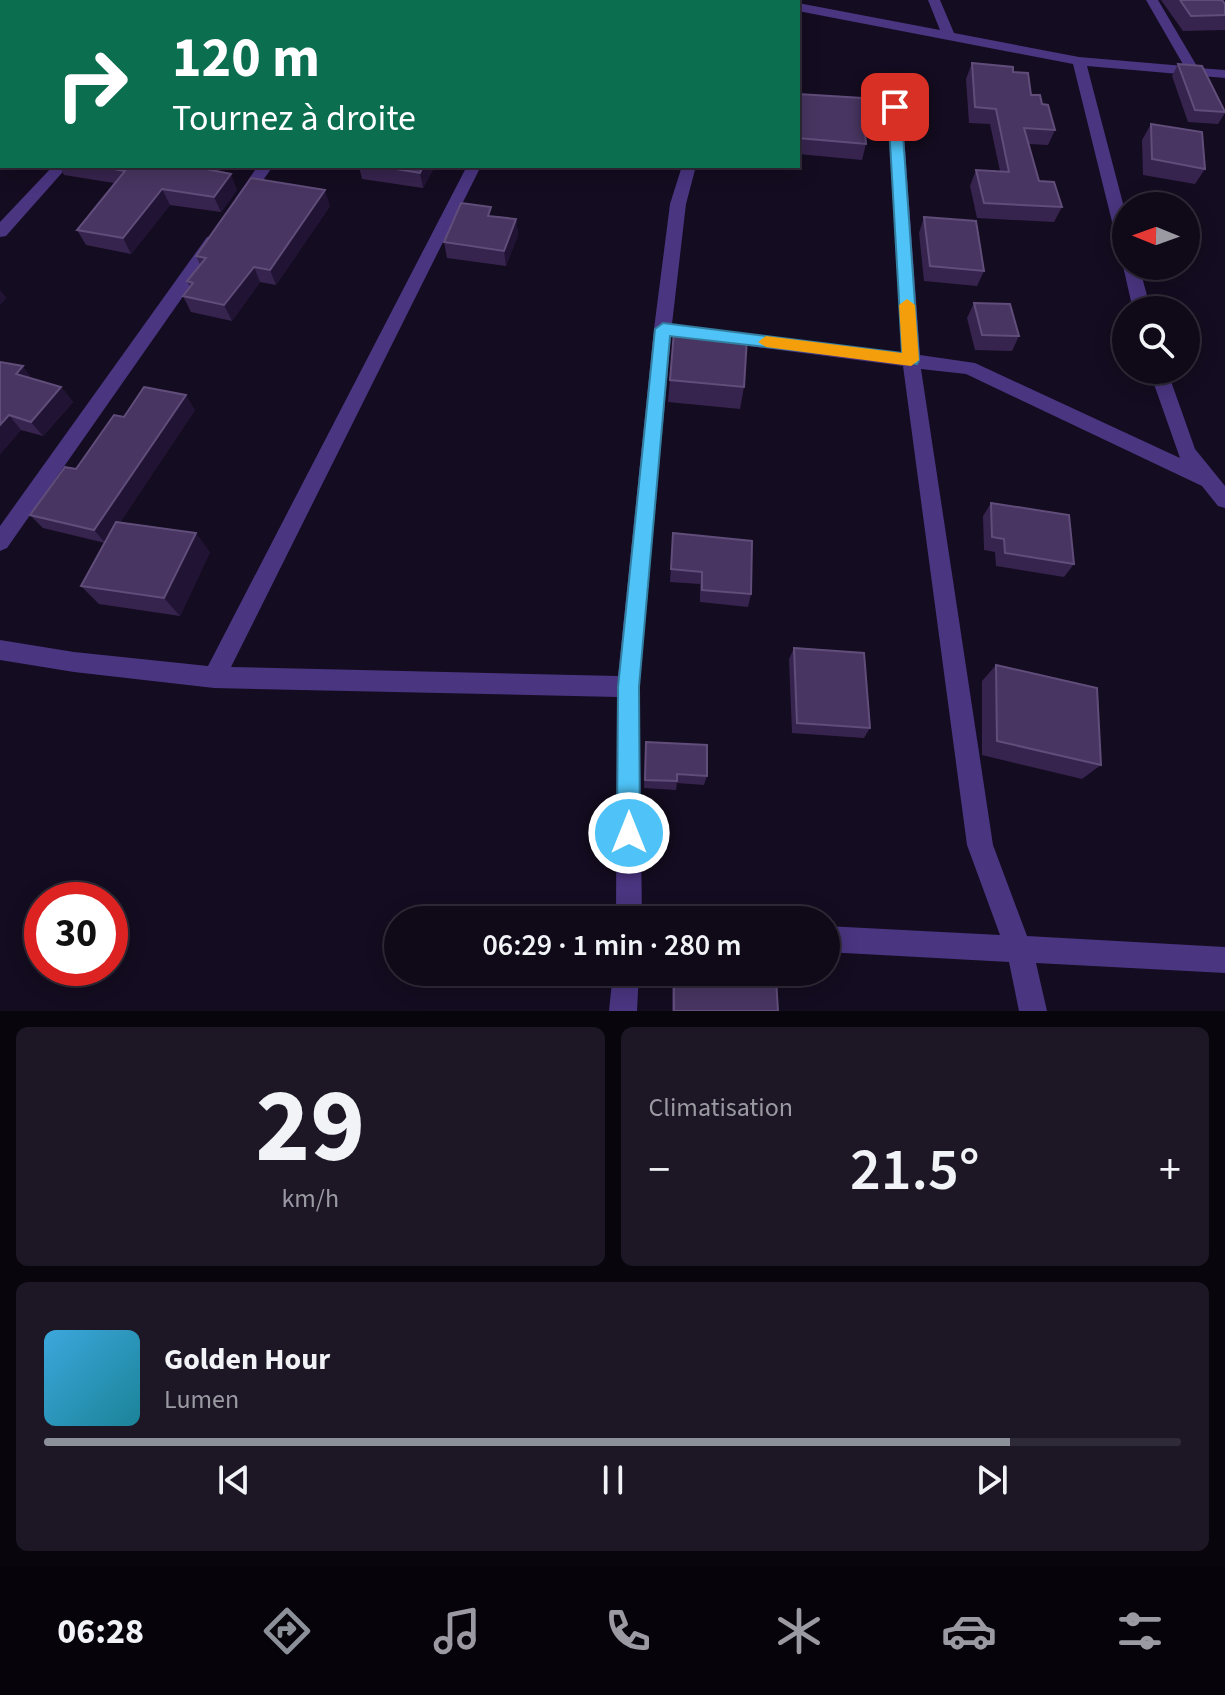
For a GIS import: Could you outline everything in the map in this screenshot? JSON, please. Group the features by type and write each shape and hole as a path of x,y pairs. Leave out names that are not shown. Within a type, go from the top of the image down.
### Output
{"street":[{"path":"934,0 949,36"},
{"path":"1152,0 1193,71"},
{"path":"800,5 1079,61 1225,74"},
{"path":"1079,61 1112,192"},
{"path":"800,98 895,107 911,360 980,845 1020,952 1033,1011"},
{"path":"0,232 59,168"},
{"path":"0,542 265,168"},
{"path":"214,677 473,168"},
{"path":"629,906 628,687 663,329 678,204 688,168"},
{"path":"663,329 969,368 1210,481"},
{"path":"1163,384 1187,453 1225,500"},
{"path":"0,650 74,662 214,677 628,687"},
{"path":"840,940 1020,952 1225,960"},
{"path":"623,1011 625,986"}],"building":[{"path":"1180,0 1222,0 1225,15 1191,16"},
{"path":"972,63 1013,67 1013,72 1028,73 1031,95 1040,95 1042,104 1048,105 1055,130 1024,128 1039,181 1054,182 1062,207 984,203 976,170 1009,172 996,109 975,107"},
{"path":"1178,64 1202,66 1225,112 1195,110"},
{"path":"800,94 862,98 866,144 800,138"},
{"path":"1151,124 1202,132 1205,169 1152,159"},
{"path":"108,168 201,168 231,174 214,197 162,189 123,238 77,230 125,171"},
{"path":"390,168 422,168 420,173"},
{"path":"251,178 325,190 270,270 254,267 224,305 183,296 193,283 187,281 206,258 196,256"},
{"path":"461,203 491,207 488,216 516,219 504,251 444,242"},
{"path":"924,217 976,221 984,271 930,266"},
{"path":"974,303 1010,304 1019,336 982,335"},
{"path":"674,331 747,338 744,387 670,380"},
{"path":"0,362 23,366 16,374 61,387 31,422 9,415 0,425"},
{"path":"144,387 186,395 94,530 30,515 65,467 76,469 114,415 124,417"},
{"path":"991,503 1069,515 1074,564 1005,553 1004,539 992,537"},
{"path":"116,522 196,533 164,598 81,586"},
{"path":"673,533 752,541 751,594 702,590 702,572 671,569"},
{"path":"794,648 864,653 870,728 797,723"},
{"path":"996,665 1097,688 1101,765 997,741"},
{"path":"646,742 707,745 707,776 677,774 677,781 645,780"},
{"path":"674,986 776,986 778,1011 674,1011"}],"slow traffic":[{"path":"766,342 911,360 907,305"}],"route":[{"path":"629,833 628,687 663,329 911,360 895,107"}]}
